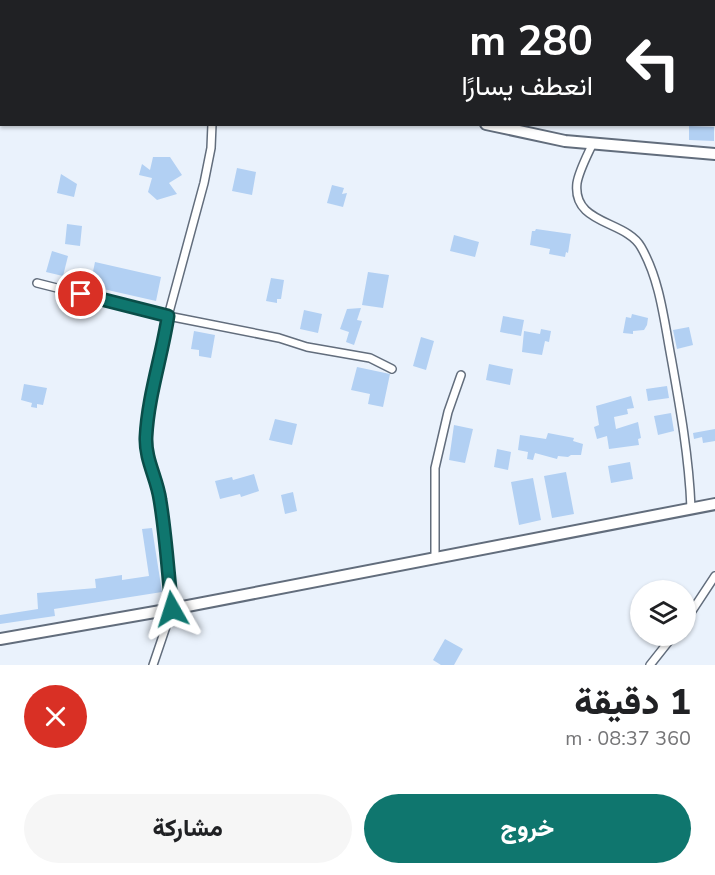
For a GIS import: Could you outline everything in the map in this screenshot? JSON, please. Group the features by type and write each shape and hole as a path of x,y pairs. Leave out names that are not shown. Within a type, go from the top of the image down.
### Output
{"main road":[{"path":"496,126 592,145 715,154"},
{"path":"0,639 172,609 715,504"}],"street":[{"path":"153,665 172,609 160,496 149,467 146,439 154,376 204,183 211,148 212,126"},
{"path":"592,145 577,184 580,200 591,216 631,235 640,245 651,269 660,297 676,389 689,474 691,508"},
{"path":"37,283 168,316 307,347 370,358 392,369"},
{"path":"435,558 435,468 445,421 461,375"},
{"path":"696,605 715,576"},
{"path":"650,665 664,646"}],"building":[{"path":"689,126 714,127 714,141 689,140"},
{"path":"153,157 170,157 182,175 169,183 177,194 157,200 148,192 152,178 139,175 142,164 150,170"},
{"path":"237,168 256,172 252,195 232,191"},
{"path":"61,174 77,184 74,197 57,193"},
{"path":"332,185 344,188 342,194 347,193 343,207 327,203"},
{"path":"67,224 82,226 80,246 65,244"},
{"path":"536,229 571,234 568,253 566,252 565,257 549,254 550,249 530,245 532,231"},
{"path":"454,235 479,242 475,257 450,251"},
{"path":"52,251 68,256 63,276 46,272"},
{"path":"95,262 161,277 156,301 90,286"},
{"path":"368,272 389,275 383,308 362,305"},
{"path":"271,278 284,280 281,299 277,299 277,303 266,301"},
{"path":"361,308 357,320 362,321 354,345 346,342 349,332 340,329 347,309"},
{"path":"304,310 322,314 318,333 300,329"},
{"path":"632,314 648,318 647,325 644,330 633,331 633,334 623,333 626,317 631,318"},
{"path":"503,316 524,320 521,336 500,332"},
{"path":"689,327 693,345 677,349 673,330"},
{"path":"541,329 551,331 549,342 545,341 542,355 522,352 524,331 540,334"},
{"path":"194,331 215,335 211,358 199,356 199,350 191,349"},
{"path":"421,337 434,341 426,370 413,366"},
{"path":"489,364 513,369 510,385 486,380"},
{"path":"357,367 390,374 383,407 368,404 370,394 351,390"},
{"path":"24,384 47,388 43,405 37,404 37,408 31,407 32,403 21,400"},
{"path":"667,386 669,398 648,401 646,389"},
{"path":"631,396 634,408 627,409 628,414 614,417 616,429 638,422 641,438 638,439 639,445 609,449 607,436 597,439 594,427 599,425 596,406"},
{"path":"671,413 674,431 658,435 654,416"},
{"path":"275,419 297,424 292,445 269,440"},
{"path":"454,425 473,429 465,463 449,460"},
{"path":"715,429 715,441 703,443 702,437 694,439 693,433"},
{"path":"548,433 574,438 573,441 583,444 581,455 558,456 557,459 535,453 533,460 527,459 528,452 518,450 520,435 546,439"},
{"path":"497,449 511,452 508,470 494,467"},
{"path":"630,462 633,479 611,483 608,466"},
{"path":"566,472 574,514 552,518 544,476"},
{"path":"254,474 259,491 241,497 240,494 220,499 215,481 232,477 233,480"},
{"path":"533,478 541,520 519,525 511,482"},
{"path":"293,492 297,511 285,514 281,495"},
{"path":"152,528 162,592 54,609 55,616 0,624 0,615 38,609 37,593 96,588 95,579 122,575 122,580 149,576 142,529"},
{"path":"445,639 463,649 454,665 441,665 433,660"}],"route":[{"path":"81,294 168,316 163,347 154,376 146,439 149,467 160,496 172,609"}]}
